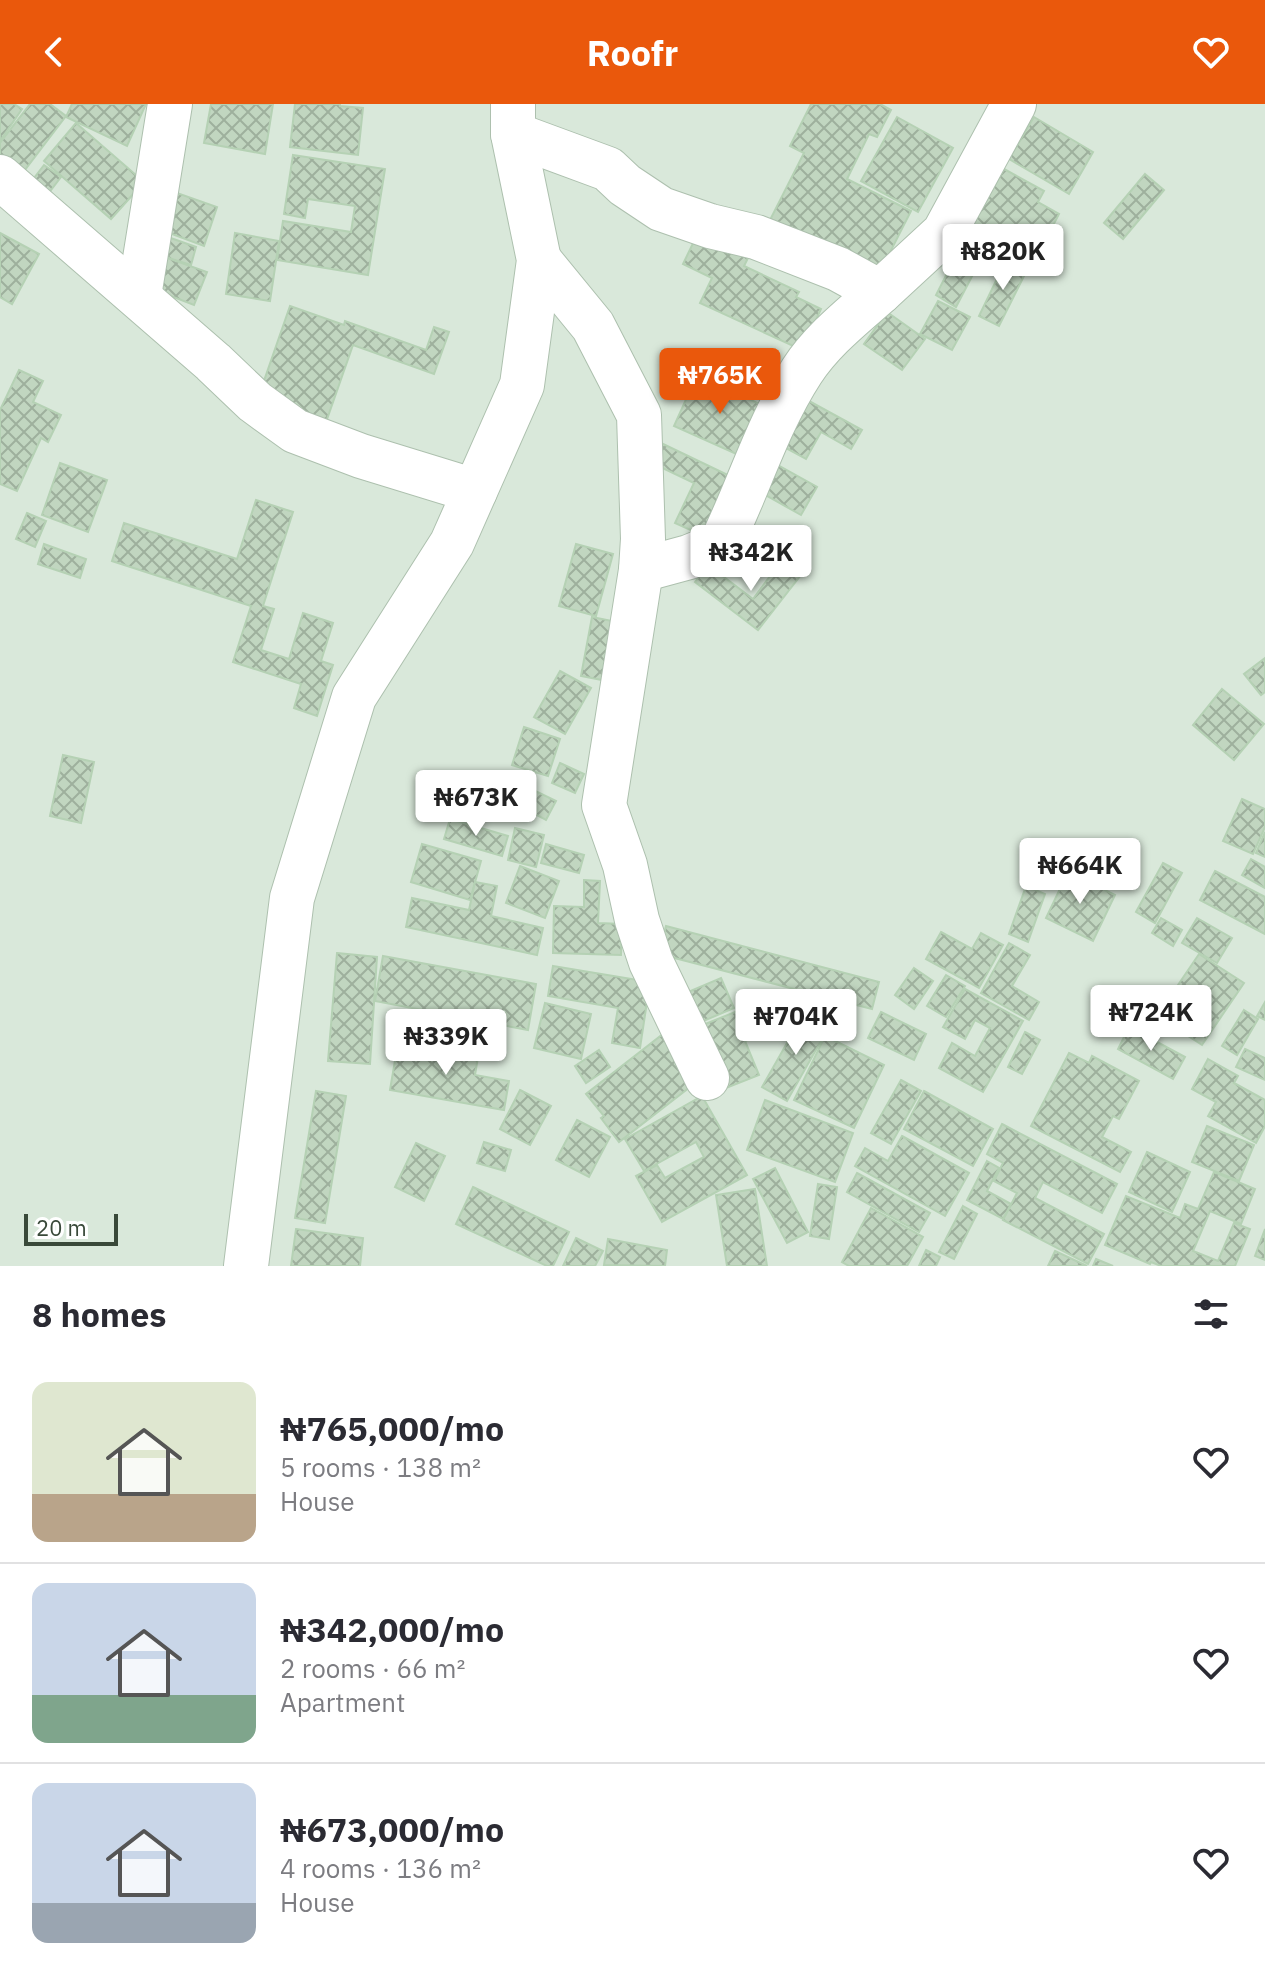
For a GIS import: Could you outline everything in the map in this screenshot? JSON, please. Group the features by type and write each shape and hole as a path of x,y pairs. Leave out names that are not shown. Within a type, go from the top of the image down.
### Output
{"street":[{"path":"139,296 170,104"},
{"path":"641,570 689,557 721,544 758,454 803,370 838,330 944,233 1014,104"},
{"path":"513,119 608,169 625,185 661,209 710,226 756,237 838,269 880,292"},
{"path":"246,1266 292,898 354,697 452,543 522,385 539,260 513,119"},
{"path":"0,177 139,296 255,402 295,431 361,456 475,491"},
{"path":"539,260 593,326 639,415 641,570 604,805 625,865 637,920 651,962 707,1078"}],"shaded area":[{"path":"0,104 1265,104 1265,1266 0,1266"}],"building":[{"path":"0,104 14,104 22,109 0,141"},
{"path":"30,104 50,104 66,116 21,175 0,160 0,143"},
{"path":"72,104 146,104 127,146 66,117"},
{"path":"211,104 273,104 265,154 204,143"},
{"path":"295,104 340,104 363,108 358,155 290,147"},
{"path":"811,104 880,104 891,110 877,137 869,134 847,179 911,211 879,274 770,220 804,153 790,146"},
{"path":"897,117 953,148 918,212 861,181"},
{"path":"1034,117 1093,152 1069,194 1009,159"},
{"path":"76,123 144,182 111,219 44,161"},
{"path":"293,155 385,169 368,275 277,260 283,221 351,232 355,206 308,199 305,218 284,214"},
{"path":"44,165 61,177 48,194 31,182"},
{"path":"1004,169 1044,191 1038,202 1059,214 1043,245 1021,232 1012,248 972,226"},
{"path":"1145,174 1164,190 1123,239 1104,223"},
{"path":"174,192 217,207 204,246 161,230"},
{"path":"0,233 39,254 12,304 0,297"},
{"path":"235,233 279,241 270,301 226,294"},
{"path":"697,235 748,258 744,266 799,292 796,297 821,309 802,350 700,303 712,278 683,264"},
{"path":"165,236 196,247 191,265 159,255"},
{"path":"960,248 981,259 956,307 936,295"},
{"path":"162,256 207,272 194,305 150,288"},
{"path":"1007,258 1028,268 999,326 979,316"},
{"path":"938,301 970,317 952,350 920,334"},
{"path":"290,306 344,325 345,321 426,350 434,327 449,332 434,374 353,345 325,425 257,401"},
{"path":"887,312 925,339 902,370 864,344"},
{"path":"19,370 43,381 33,402 61,415 48,442 41,438 17,491 0,484 0,410"},
{"path":"697,375 766,407 743,457 674,426"},
{"path":"798,395 862,430 851,449 821,432 806,459 773,441"},
{"path":"661,443 734,478 706,537 675,523 694,483 652,463"},
{"path":"767,459 817,487 801,515 751,487"},
{"path":"60,463 107,480 88,532 42,515"},
{"path":"256,500 293,512 263,606 274,609 261,650 289,659 303,613 333,623 321,661 333,665 317,716 294,708 301,684 233,662 251,606 112,561 124,523 237,559"},
{"path":"27,513 46,521 35,547 16,539"},
{"path":"44,544 86,559 80,578 38,564"},
{"path":"576,544 613,554 596,616 559,606"},
{"path":"782,560 801,575 758,630 695,582 708,565 753,599"},
{"path":"592,617 612,621 602,680 581,676"},
{"path":"1265,658 1265,692 1261,695 1244,674"},
{"path":"560,671 591,688 565,734 534,717"},
{"path":"1222,689 1264,724 1234,760 1193,725"},
{"path":"524,727 560,739 548,776 512,765"},
{"path":"63,755 94,762 81,823 50,816"},
{"path":"560,763 584,774 575,793 552,783"},
{"path":"527,787 556,801 546,820 518,805"},
{"path":"1242,799 1265,809 1265,827 1253,854 1223,841"},
{"path":"450,819 508,836 502,856 444,839"},
{"path":"515,828 544,835 536,867 508,860"},
{"path":"1265,832 1265,857 1256,853"},
{"path":"422,844 481,861 470,900 411,882"},
{"path":"546,844 584,855 579,873 541,863"},
{"path":"1251,859 1265,867 1265,888 1242,875"},
{"path":"1163,863 1182,873 1155,923 1136,912"},
{"path":"520,866 559,881 545,918 506,903"},
{"path":"1215,871 1265,897 1265,934 1200,900"},
{"path":"1068,872 1115,895 1093,941 1046,918"},
{"path":"584,880 600,881 598,923 622,924 621,955 553,953 554,906 584,907"},
{"path":"475,882 497,886 491,916 543,928 537,955 406,927 412,898 469,910"},
{"path":"1026,886 1045,894 1028,942 1009,934"},
{"path":"1161,918 1182,930 1173,946 1152,933"},
{"path":"1197,918 1232,938 1217,963 1182,943"},
{"path":"666,926 879,982 872,1009 659,954"},
{"path":"941,932 972,949 981,933 1003,945 979,988 926,959"},
{"path":"1009,943 1030,955 1012,986 1039,1002 1029,1020 981,993"},
{"path":"337,953 377,957 370,1064 328,1061"},
{"path":"1199,954 1244,983 1202,1045 1185,1034 1205,1004 1178,985"},
{"path":"383,956 536,984 528,1030 375,1001"},
{"path":"553,966 650,982 640,1048 612,1043 618,1008 548,996"},
{"path":"914,968 933,981 914,1009 895,995"},
{"path":"946,975 965,986 946,1017 927,1006"},
{"path":"721,978 734,1008 694,1025 681,995"},
{"path":"965,989 1023,1021 983,1092 939,1068 952,1043 975,1056 990,1028 975,1020 965,1039 943,1027"},
{"path":"778,995 789,1024 745,1041 759,1075 726,1088 700,1026"},
{"path":"1265,1002 1265,1020 1257,1016"},
{"path":"545,1003 591,1014 581,1059 534,1048"},
{"path":"1244,1010 1258,1019 1237,1055 1222,1046"},
{"path":"881,1012 926,1034 914,1060 868,1038"},
{"path":"804,1013 829,1027 787,1101 762,1087"},
{"path":"1129,1027 1185,1057 1173,1079 1118,1049"},
{"path":"1025,1032 1040,1040 1022,1074 1008,1067"},
{"path":"663,1034 699,1080 619,1142 586,1094"},
{"path":"825,1036 884,1065 854,1128 794,1100"},
{"path":"398,1043 478,1057 475,1075 509,1081 504,1110 390,1090"},
{"path":"1245,1049 1265,1058 1265,1080 1236,1067"},
{"path":"599,1050 610,1067 586,1083 575,1066"},
{"path":"1069,1053 1089,1063 1092,1056 1139,1081 1119,1119 1113,1116 1102,1137 1131,1152 1120,1172 1031,1126"},
{"path":"1208,1059 1238,1076 1234,1083 1265,1100 1265,1126 1256,1143 1208,1116 1216,1102 1192,1089"},
{"path":"901,1080 921,1091 891,1144 871,1133"},
{"path":"520,1090 551,1106 530,1145 500,1129"},
{"path":"316,1091 346,1096 325,1223 295,1218"},
{"path":"924,1091 993,1129 973,1166 904,1129"},
{"path":"702,1096 747,1175 662,1222 636,1176 657,1165 665,1178 704,1157 696,1142 644,1171 625,1139"},
{"path":"765,1100 853,1133 835,1182 747,1150"},
{"path":"577,1120 610,1137 589,1177 556,1160"},
{"path":"1002,1124 1117,1184 1102,1213 1043,1182 1035,1198 1104,1234 1088,1264 1003,1220 1017,1193 994,1181 1003,1163 987,1154"},
{"path":"1207,1126 1254,1145 1239,1181 1192,1162"},
{"path":"902,1136 969,1173 945,1216 855,1166 865,1148 888,1161"},
{"path":"484,1142 511,1150 505,1171 477,1163"},
{"path":"416,1143 445,1156 424,1201 395,1187"},
{"path":"1147,1152 1190,1172 1172,1212 1129,1192"},
{"path":"987,1161 999,1168 987,1191 1011,1204 1003,1219 967,1200"},
{"path":"775,1168 808,1232 787,1243 753,1179"},
{"path":"1214,1172 1255,1189 1241,1224 1210,1211 1193,1251 1218,1261 1234,1223 1250,1229 1235,1266 1161,1266 1105,1245 1126,1196 1180,1218 1185,1204 1198,1209"},
{"path":"857,1173 930,1213 919,1232 847,1192"},
{"path":"818,1184 837,1187 829,1239 810,1236"},
{"path":"473,1187 569,1232 553,1266 456,1224"},
{"path":"755,1189 767,1266 727,1266 716,1195"},
{"path":"963,1206 977,1214 954,1259 939,1252"},
{"path":"871,1208 923,1237 907,1266 849,1266 842,1262"},
{"path":"296,1229 363,1238 360,1266 291,1266"},
{"path":"1265,1229 1265,1260 1255,1256"},
{"path":"576,1238 603,1251 595,1266 563,1266"},
{"path":"608,1239 667,1250 665,1266 604,1265"},
{"path":"926,1250 940,1257 936,1266 919,1266"},
{"path":"1055,1251 1087,1266 1048,1266"},
{"path":"1096,1259 1113,1266 1093,1266"}]}
